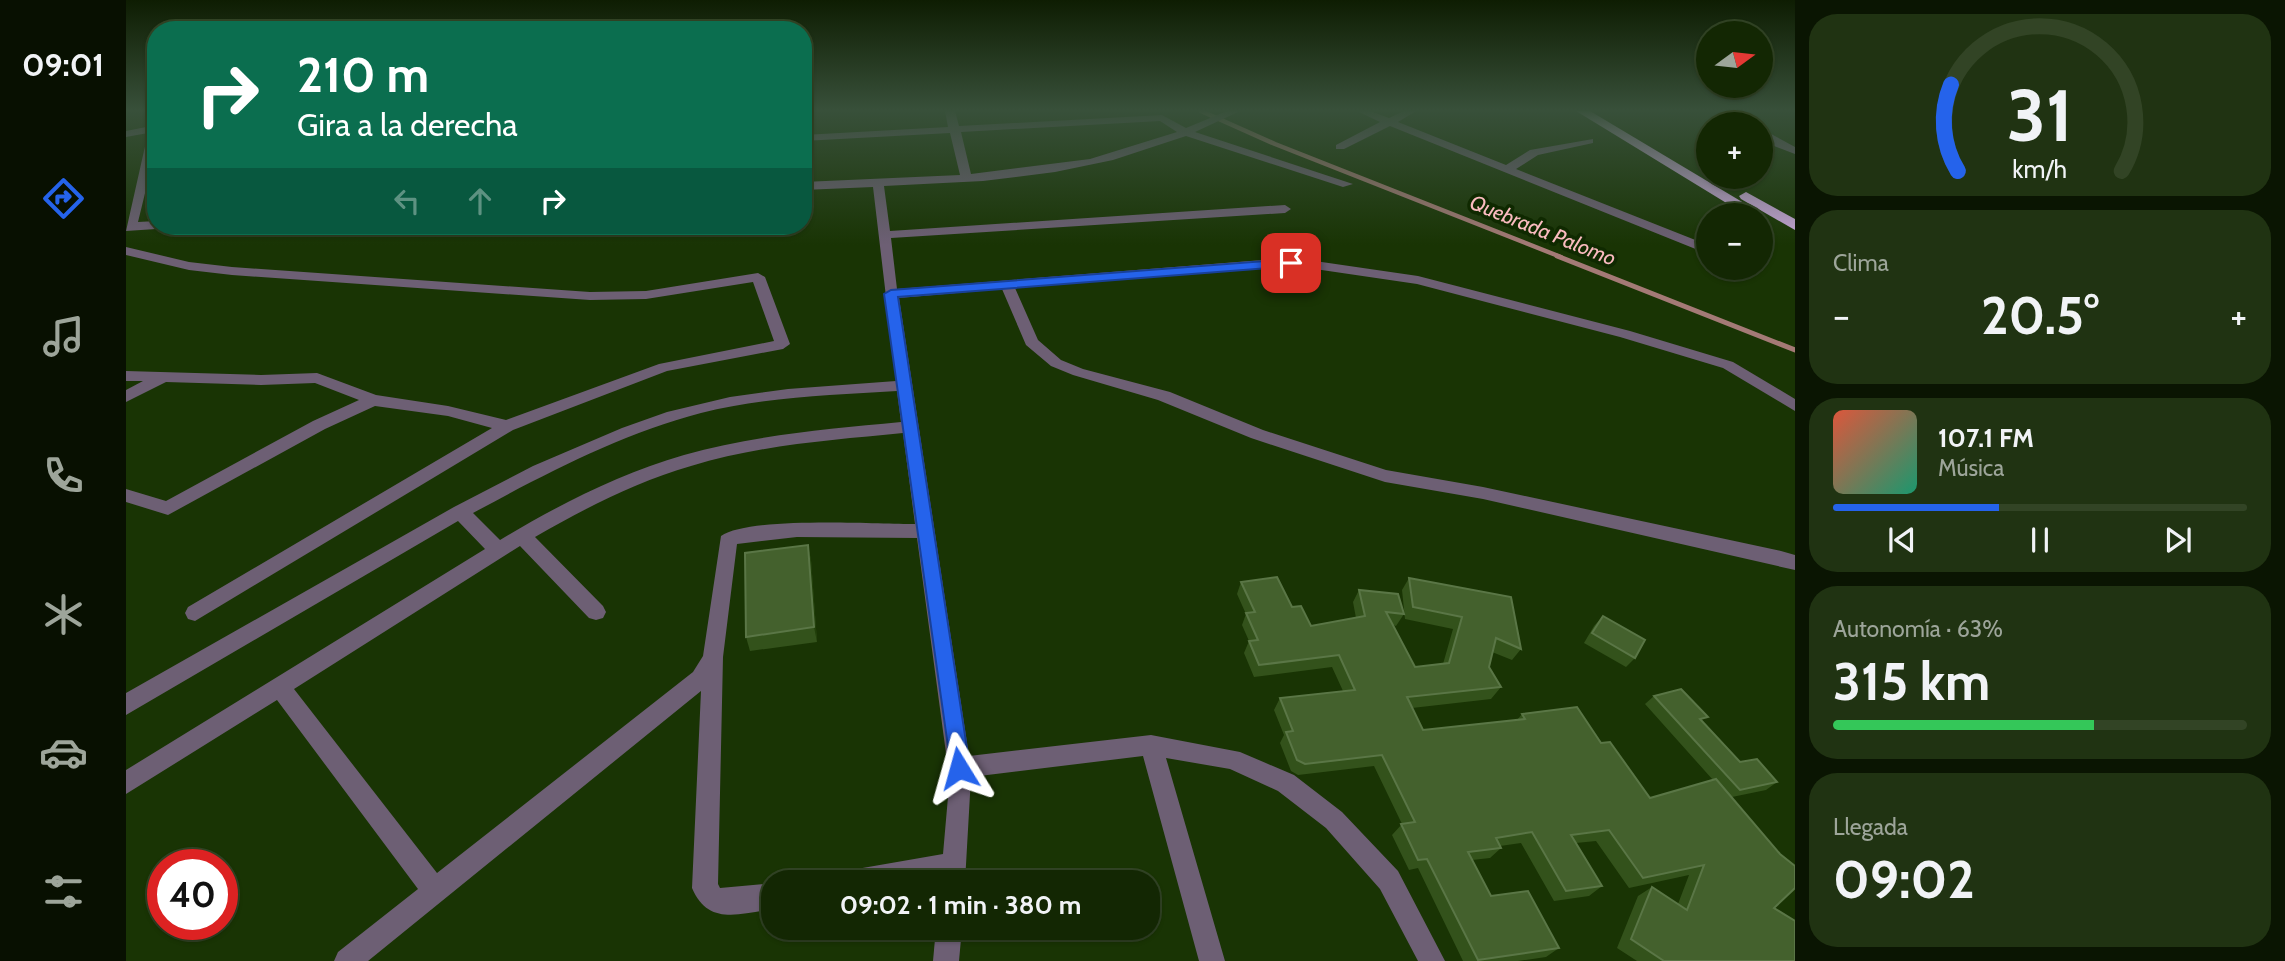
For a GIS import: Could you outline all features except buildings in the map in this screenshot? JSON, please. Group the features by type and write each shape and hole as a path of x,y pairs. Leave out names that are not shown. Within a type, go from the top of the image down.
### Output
{"highway":[{"path":"1657,156 1736,203"},
{"path":"1679,156 1696,166"},
{"path":"1734,189 1795,225"},
{"path":"1773,226 1795,239"}],"street":[{"path":"961,156 966,177"},
{"path":"812,186 1043,170 1110,156"},
{"path":"1259,156 1346,184"},
{"path":"1474,156 1696,245"},
{"path":"1507,169 1528,156"},
{"path":"147,158 129,227 147,226"},
{"path":"878,182 891,294 959,768 960,797 954,870"},
{"path":"884,235 1285,209"},
{"path":"126,251 189,266 232,271 574,296 646,295 761,278 783,344 664,368 507,426 195,613"},
{"path":"891,294 1276,263 1308,264 1418,280 1679,349 1738,369 1795,406"},
{"path":"1007,285 1031,342 1041,353 1078,372 1164,396 1257,434 1385,476 1496,495 1795,563"},
{"path":"126,376 261,380 317,378 373,400 448,411 507,426"},
{"path":"126,397 163,377"},
{"path":"126,705 460,512 586,448 675,415 726,404 791,394 904,385"},
{"path":"126,495 168,508 319,425 373,400"},
{"path":"126,783 498,550 571,508 655,471 713,454 814,436 910,426"},
{"path":"460,512 498,550"},
{"path":"761,898 713,901 705,888 713,657 730,538 797,530 925,531"},
{"path":"522,536 596,612"},
{"path":"348,961 700,679 713,657"},
{"path":"280,688 435,891"},
{"path":"959,768 1151,745 1232,759 1286,783 1325,813 1389,880 1432,961"},
{"path":"1151,745 1212,961"},
{"path":"946,961 948,940"}],"waterway":[{"name":"Quebrada Palomo","path":"1305,156 1561,257"},
{"name":"Quebrada Palomo","path":"1557,256 1795,350"}],"route":[{"path":"959,768 891,294 1291,263"}]}
